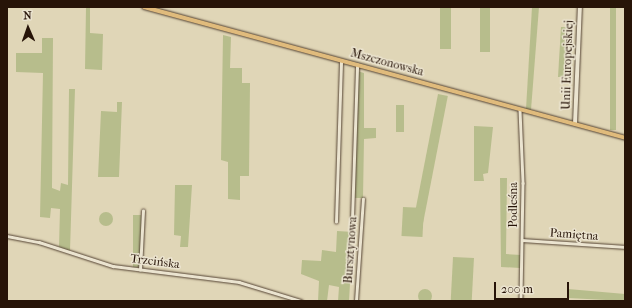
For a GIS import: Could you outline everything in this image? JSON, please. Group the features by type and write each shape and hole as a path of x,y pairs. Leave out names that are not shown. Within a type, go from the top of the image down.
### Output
{"main road":[{"name":"Mszczonowska","path":"144,7 625,138"},
{"name":"Unii Europejskiej","path":"576,124 580,7"}],"street":[{"path":"336,222 341,61"},
{"path":"352,219 357,65"},
{"name":"Podleśna","path":"520,110 523,240 521,301"},
{"name":"Bursztynowa","path":"356,301 363,199"},
{"path":"140,270 143,211"},
{"name":"Trzcińska","path":"7,236 140,270 239,282 301,301"},
{"name":"Pamiętna","path":"523,240 625,247"}],"green space":[{"path":"86,7 90,7 90,33 103,34 102,70 85,69"},
{"path":"440,7 451,7 451,49 440,49"},
{"path":"480,7 490,7 490,52 480,52"},
{"path":"532,7 539,7 531,110 526,109"},
{"path":"610,7 616,7 616,130 610,130"},
{"path":"561,27 569,27 568,77 558,77"},
{"path":"223,35 231,37 230,68 242,68 242,83 250,83 249,176 240,176 240,200 228,199 228,162 221,160"},
{"path":"42,38 53,38 52,188 60,191 61,183 68,185 69,89 75,89 70,251 59,247 60,209 51,208 50,218 40,217 43,73 16,72 16,53 42,53"},
{"path":"357,71 364,73 364,128 376,128 376,138 364,139 363,198 355,198"},
{"path":"438,94 448,96 421,232 411,230"},
{"path":"117,102 122,102 119,177 98,177 101,111 117,112"},
{"path":"396,105 404,105 404,132 396,132"},
{"path":"474,126 493,127 488,173 483,174 484,181 474,181"},
{"path":"500,178 507,178 506,254 521,255 520,268 501,267"},
{"path":"175,185 192,185 188,247 180,247 181,236 174,235"},
{"path":"403,207 424,208 422,237 401,236"},
{"path":"106,212 111,214 113,219 111,224 106,226 101,224 99,219 101,214"},
{"path":"133,215 141,215 141,267 133,267"},
{"path":"337,231 353,232 349,301 338,301 339,287 329,285 327,301 318,301 319,281 301,274 302,260 321,261 322,250 336,252"},
{"path":"453,257 474,258 472,301 451,301"},
{"path":"425,289 430,291 432,296 430,301 425,303 420,301 418,296 420,291"},
{"path":"568,289 625,294 625,301 568,298"}],"waterway":[{"path":"152,7 163,10"},
{"path":"309,50 412,78"}]}
